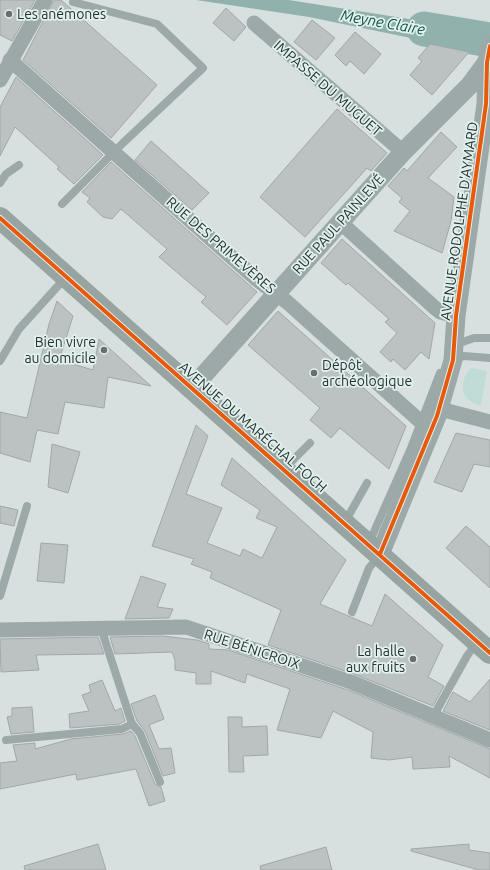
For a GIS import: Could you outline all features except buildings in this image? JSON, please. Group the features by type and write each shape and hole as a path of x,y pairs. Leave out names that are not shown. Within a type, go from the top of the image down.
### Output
{"main road":[{"name":"AVENUE DU MARÉCHAL FOCH","path":"0,218 345,522 484,647"}],"street":[{"path":"0,80 45,0"},
{"name":"IMPASSE DU MUGUET","path":"254,23 403,152"},
{"name":"RUE PAUL PAINLEVÉ","path":"192,388 403,152 470,85 488,54"},
{"name":"AVENUE RODOLPHE D'AYMARD","path":"374,548 426,427 440,409 450,359 486,104 488,54"},
{"name":"RUE DES PRIMEVÈRES","path":"10,60 255,278 276,294 426,427"},
{"name":"AVENUE RODOLPHE D'AYMARD","path":"470,85 486,104"},
{"path":"340,222 435,308 440,312 456,316"},
{"path":"440,409 490,422"},
{"name":"RUE BÉNICROIX","path":"0,630 186,627 351,682 434,715 490,740"}],"lane":[{"path":"62,204 203,68 157,24 73,2"},
{"path":"0,183 6,174 19,165"},
{"path":"0,362 20,329 66,276"},
{"path":"426,427 450,359 474,338 490,338"},
{"path":"450,359 471,356 490,358"},
{"path":"284,469 310,442"},
{"path":"345,522 367,483"},
{"path":"0,596 27,506"},
{"path":"352,612 369,568 374,548"},
{"path":"101,628 132,724 140,733 160,782"},
{"path":"434,715 467,656 484,647"},
{"path":"6,740 122,730 132,724"}],"shaded area":[{"path":"471,368 487,371 481,406 470,401 464,393 463,385 466,373"}],"water":[{"path":"196,0 289,0 472,29 469,50 309,17"}],"waterway":[{"name":"Meyne Claire","path":"424,29 490,40"}],"cycle path":[{"path":"380,554 437,416 453,360 456,316 486,104 487,62 490,46"},
{"path":"0,218 490,653"}],"place":[{"name":"Les anémones","path":"9,14"},
{"name":"Bien vivre au domicile","path":"104,350"},
{"name":"Dépôt archéologique","path":"314,373"},
{"name":"La halle aux fruits","path":"413,659"}]}
